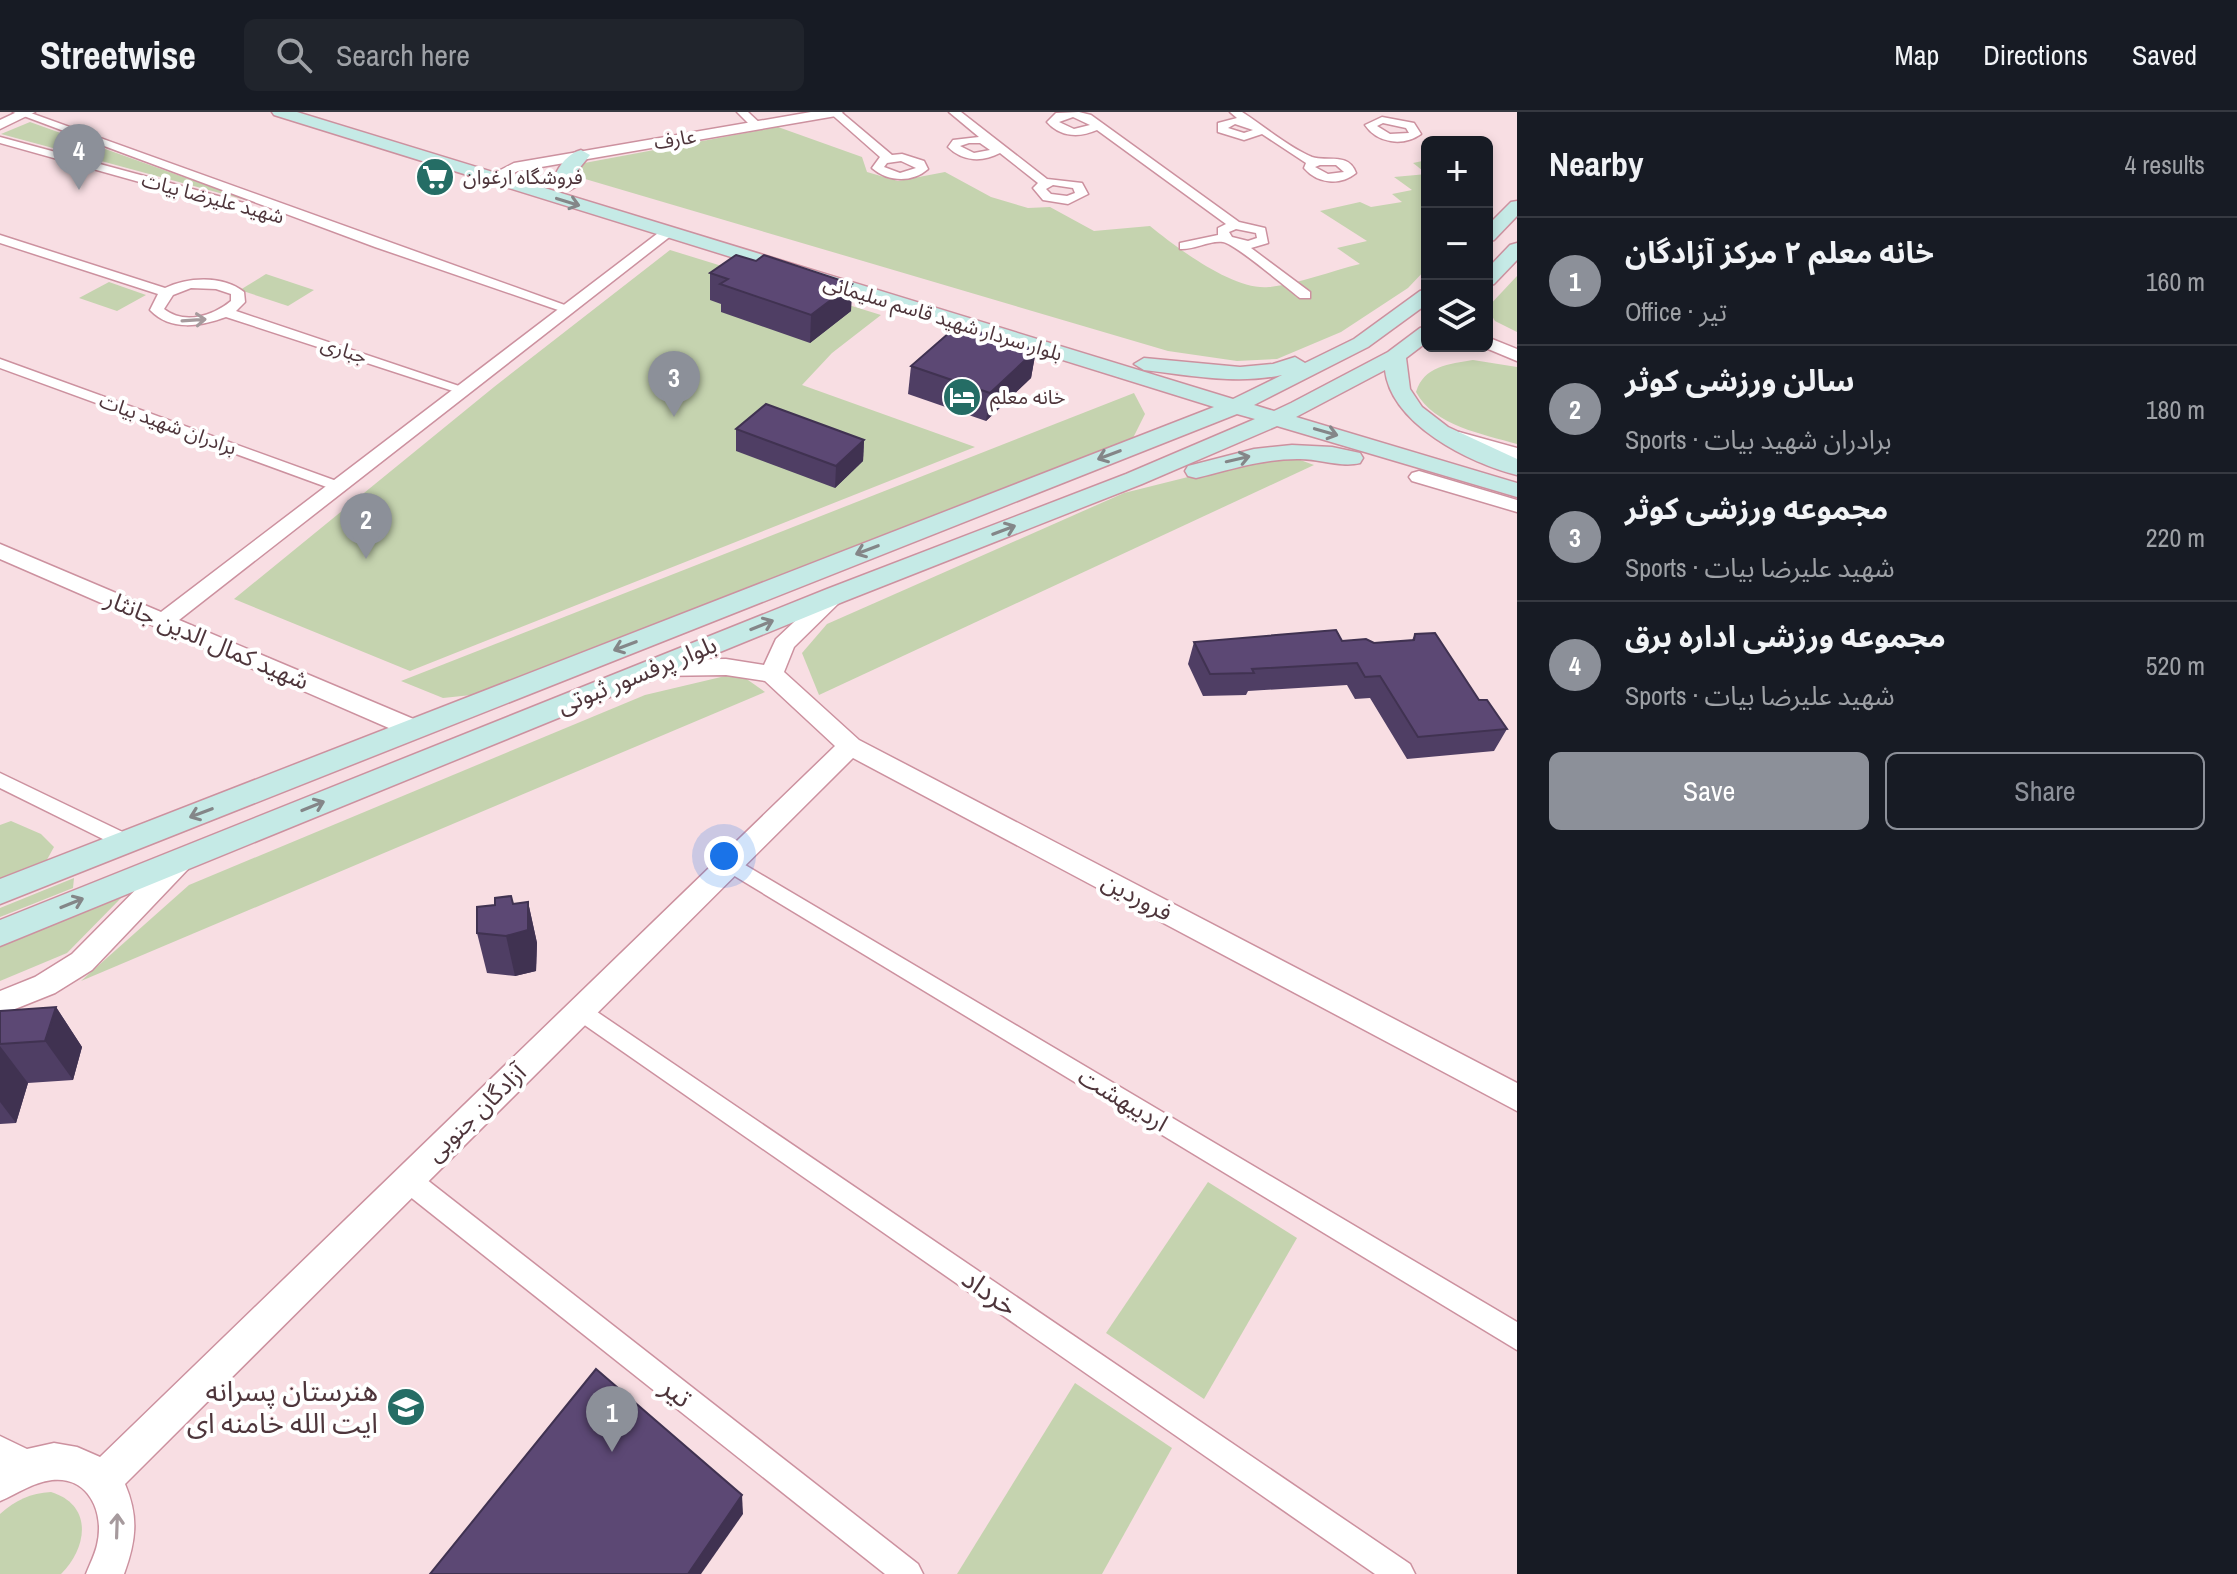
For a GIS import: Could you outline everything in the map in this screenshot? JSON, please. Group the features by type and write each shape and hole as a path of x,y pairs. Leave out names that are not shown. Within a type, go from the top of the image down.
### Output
{"main road":[{"name":"بلوار سردار شهید قاسم سلیمانی","path":"280,112 666,232 1245,402 1517,469"},
{"name":"بلوار سردار شهید قاسم سلیمانی","path":"328,112 514,167 1139,370"},
{"path":"570,185 564,176 566,169 581,155"},
{"path":"1493,230 1517,206"},
{"path":"1493,274 1517,249"},
{"name":"بلوار پرفسور ثبوتی","path":"0,892 1245,402 1361,343 1421,299"},
{"path":"1139,370 1267,372 1282,369 1339,343 1361,343"},
{"path":"1415,344 1403,398 1417,414 1448,435 1517,469"},
{"name":"بلوار پرفسور ثبوتی","path":"0,933 836,595 1134,479 1287,413 1415,344"},
{"path":"1139,370 1155,392 1163,411 1151,439"},
{"name":"بلوار سردار شهید قاسم سلیمانی","path":"1287,413 1517,490"},
{"path":"1134,479 1185,474 1233,460 1299,450 1326,452 1419,477"}],"street":[{"path":"742,112 757,126"},
{"name":"عارف","path":"491,179 514,167 835,112"},
{"path":"835,112 888,158"},
{"path":"954,112 1045,183"},
{"path":"1235,112 1313,162"},
{"path":"1360,112 1376,121"},
{"path":"0,125 23,113"},
{"name":"شهید علیرضا بیات","path":"23,113 379,244 566,308"},
{"path":"1090,119 1235,225"},
{"name":"شهید علیرضا بیات","path":"0,140 379,244"},
{"path":"1184,246 1224,237 1241,244 1260,243 1265,237 1256,228 1235,225 1225,228 1224,237"},
{"path":"163,621 666,232"},
{"path":"0,239 167,293"},
{"path":"1241,244 1249,254 1305,295"},
{"path":"207,282 226,285 237,292 238,302 226,312 211,319 176,321 163,317 157,310 158,301 167,293 185,285 207,282"},
{"name":"جباری","path":"226,312 461,389"},
{"name":"برادران شهید بیات","path":"0,363 337,486"},
{"path":"1448,435 1517,454"},
{"path":"1419,477 1517,506"},
{"name":"شهید کمال الدین جانثار","path":"0,551 414,729"},
{"path":"655,668 726,667 772,674 784,644 836,595"},
{"name":"فروردین","path":"772,674 850,746 1517,1098"},
{"name":"آزادگان جنوبی","path":"103,1480 850,746"},
{"path":"0,780 126,842"},
{"path":"0,1003 45,985 82,962 181,860"},
{"name":"اردیبهشت","path":"730,864 1517,1337"},
{"name":"خرداد","path":"581,1010 1400,1574"},
{"name":"تیر","path":"408,1180 908,1574"},
{"path":"9,1469 69,1463 88,1468 103,1480 114,1495 119,1515 118,1538 105,1574"}],"green space":[{"path":"30,122 253,202 1,134"},
{"path":"778,127 862,157 867,172 898,181 945,172 991,197 1028,208 1050,207 1094,231 1150,226 1223,275 1239,282 1269,287 1360,264 1337,248 1367,241 1320,211 1360,202 1371,207 1402,202 1392,194 1412,190 1394,177 1421,175 1421,274 1408,288 1341,332 1277,359 1237,361 1168,351 575,176 579,164"},
{"path":"670,250 881,315 832,353 802,385 975,447 410,671 234,599 494,387"},
{"path":"266,274 314,290 288,306 240,290"},
{"path":"1517,276 1517,332 1495,321 1493,302"},
{"path":"109,282 146,295 117,311 79,298"},
{"path":"1473,360 1517,367 1517,444 1447,421 1424,404 1416,392 1425,377 1438,368"},
{"path":"1134,393 1145,414 1133,438 481,694 443,698 401,681"},
{"path":"1292,457 1314,465 819,695 802,653 827,624 1124,493 1208,472"},
{"path":"738,673 765,692 81,981 189,885 645,695"},
{"path":"11,821 41,834 54,847 44,865 0,883 0,825"},
{"path":"74,878 73,888 0,917 0,908"},
{"path":"123,896 67,953 0,981 0,947"},
{"path":"1208,1182 1297,1238 1204,1399 1106,1333"},
{"path":"1075,1383 1172,1448 1102,1574 957,1574"},
{"path":"51,1492 65,1498 80,1517 81,1540 77,1552 61,1574 0,1574 0,1514 24,1498"}],"building":[{"path":"736,255 756,261 764,255 852,284 811,315 720,284 728,279 710,273"},
{"path":"958,325 1036,350 990,393 911,366"},
{"path":"766,404 864,440 836,466 736,429"},
{"path":"1336,630 1342,641 1366,639 1374,643 1414,640 1415,634 1435,633 1479,700 1487,700 1507,729 1418,737 1380,676 1365,677 1357,663 1210,674 1194,642"},
{"path":"511,896 513,904 528,902 528,930 506,936 477,933 477,907 495,905 495,898"},
{"path":"56,1007 45,1041 0,1044 0,1011"},
{"path":"596,1369 742,1495 688,1574 430,1574"}],"place":[{"name":"فروشگاه ارغوان","path":"435,177"},
{"name":"مجموعه ورزشی اداره برق","path":"79,190"},
{"name":"خانه معلم","path":"962,397"},
{"name":"مجموعه ورزشی کوثر","path":"674,417"},
{"name":"سالن ورزشی کوثر","path":"366,559"},
{"name":"هنرستان پسرانه ایت الله خامنه ای","path":"406,1407"},
{"name":"خانه معلم ۲ مرکز آزادگان","path":"612,1452"}]}
